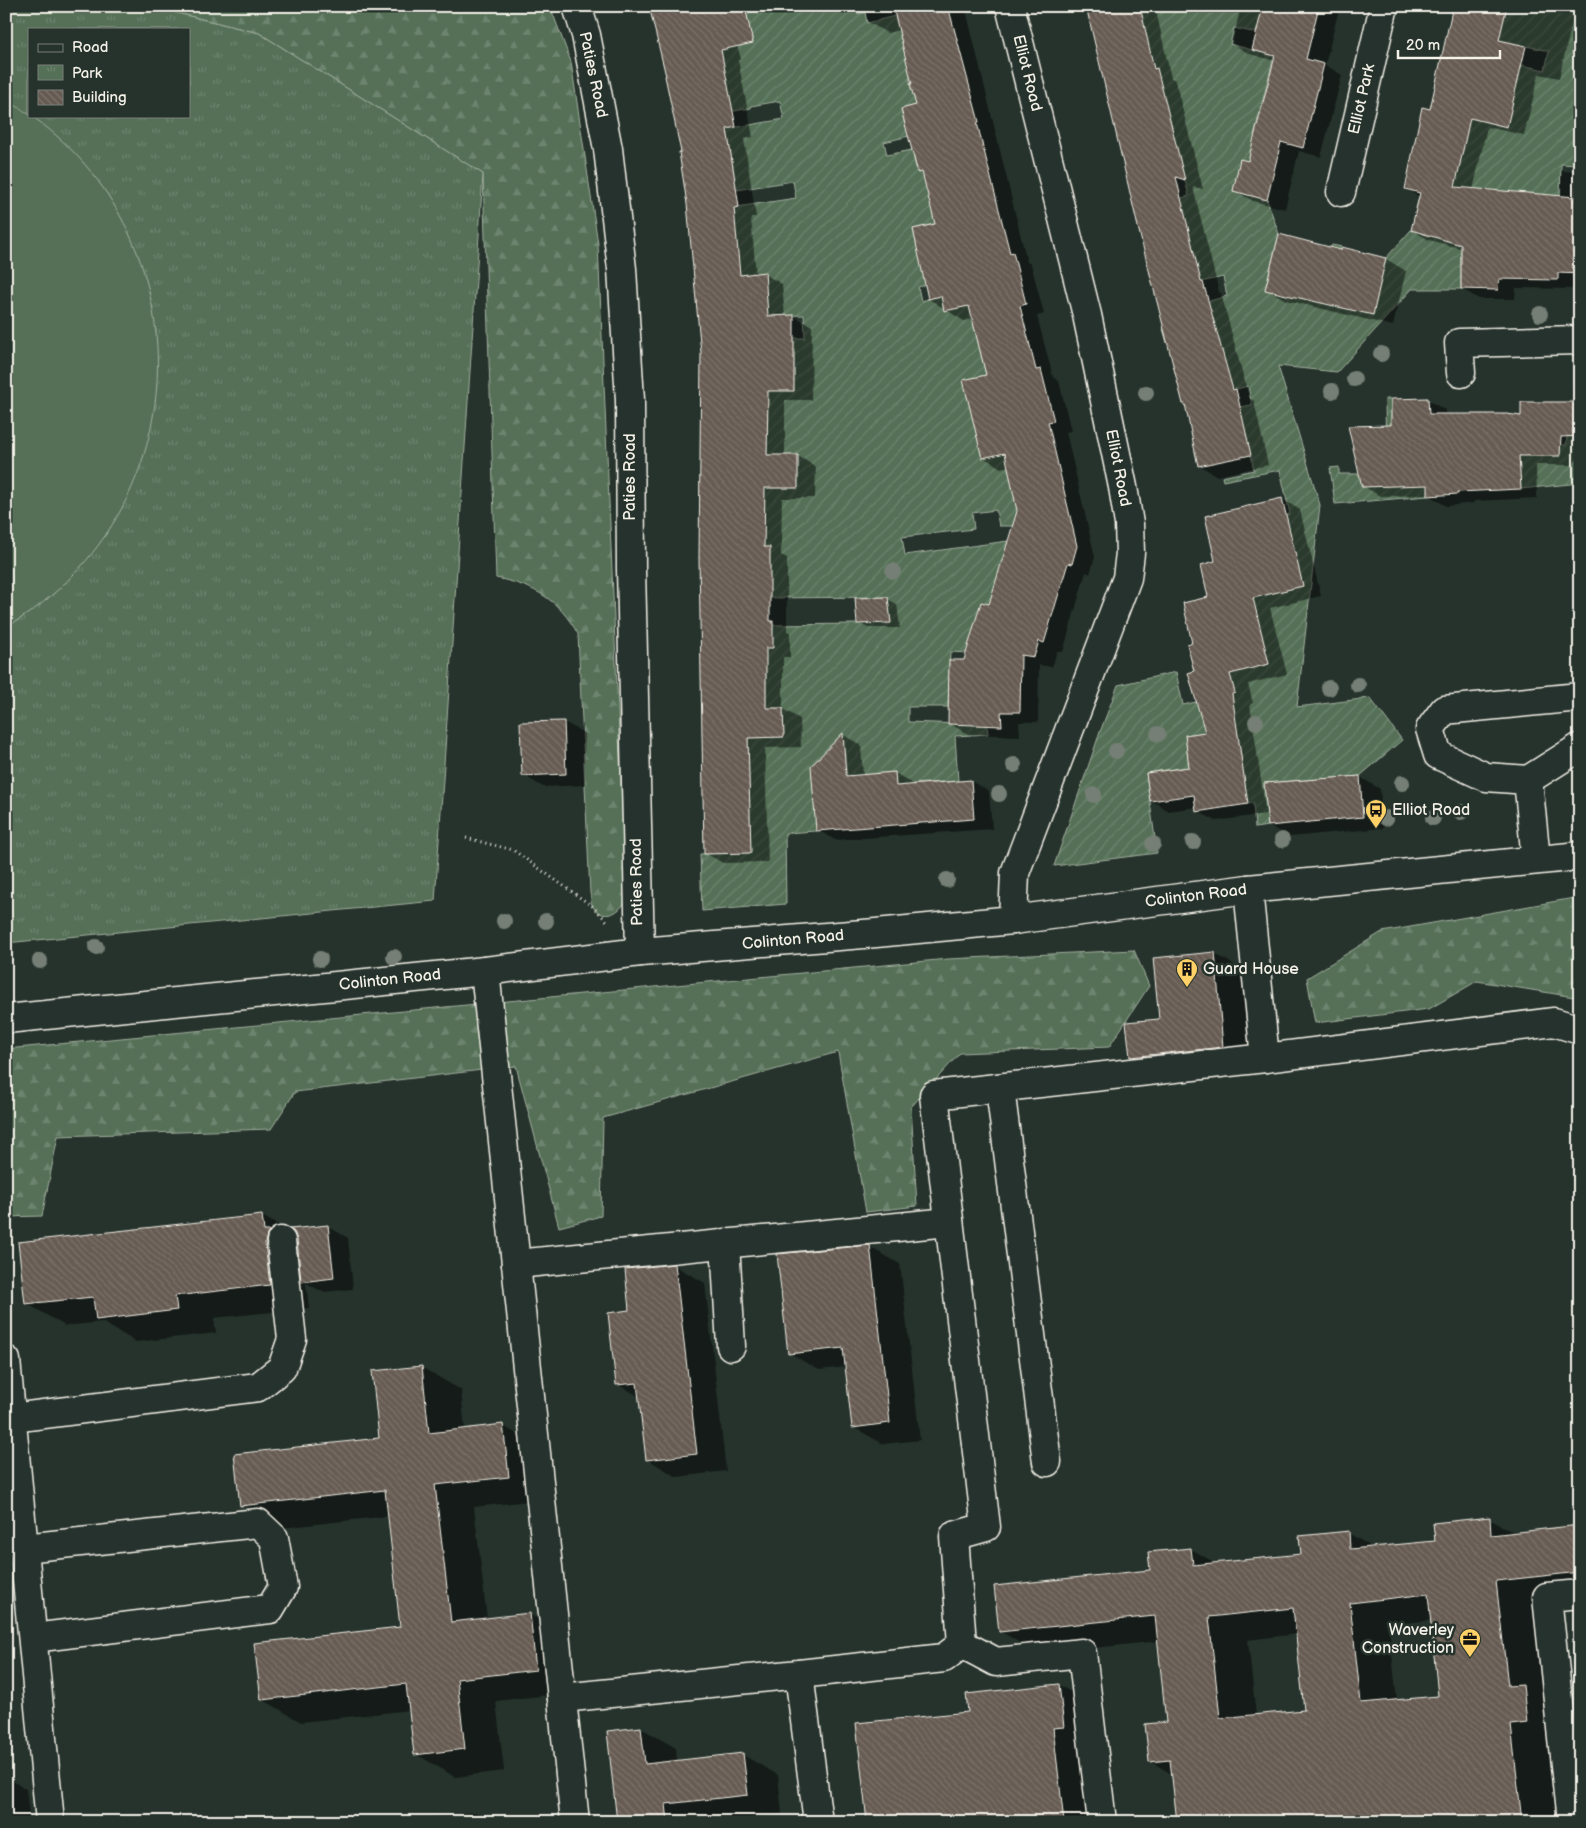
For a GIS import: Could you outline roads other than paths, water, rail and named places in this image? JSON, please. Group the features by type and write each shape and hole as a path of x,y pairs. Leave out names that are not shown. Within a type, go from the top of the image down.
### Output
{"street":[{"name":"Paties Road","path":"577,6 586,34 608,149 622,269 630,400 631,570 640,952"},
{"name":"Elliot Road","path":"1010,6 1087,315 1123,487 1129,524 1130,553 1127,578 1018,865 1013,920"},
{"name":"Elliot Park","path":"1341,192 1384,6"},
{"path":"1461,373 1459,343 1580,340"},
{"path":"1580,697 1444,710 1430,729 1438,756 1486,777 1528,780 1580,747"},
{"path":"1528,780 1536,860"},
{"name":"Colinton Road","path":"6,1019 485,971 640,952 1013,920 1248,889 1580,856"},
{"path":"1248,889 1265,1058"},
{"path":"485,971 575,1822"},
{"path":"962,1644 954,1536 986,1527 934,1095 1265,1058 1554,1022 1580,1030"},
{"path":"1000,1088 1047,1462"},
{"path":"516,1264 949,1222"},
{"path":"12,1418 258,1387 282,1368 292,1340 281,1241"},
{"path":"725,1243 731,1346"},
{"path":"6,1360 50,1822"},
{"path":"24,1548 258,1523 274,1538 282,1587 270,1609 33,1638"},
{"path":"1571,1822 1547,1597 1580,1594"},
{"path":"562,1698 944,1658 962,1644"},
{"path":"962,1644 996,1662 1082,1654 1102,1822"},
{"path":"799,1674 818,1822"}],"place":[{"name":"Elliot Road","path":"1376,829"},
{"name":"Guard House","path":"1187,988"},
{"name":"Waverley Construction","path":"1470,1658"}]}
